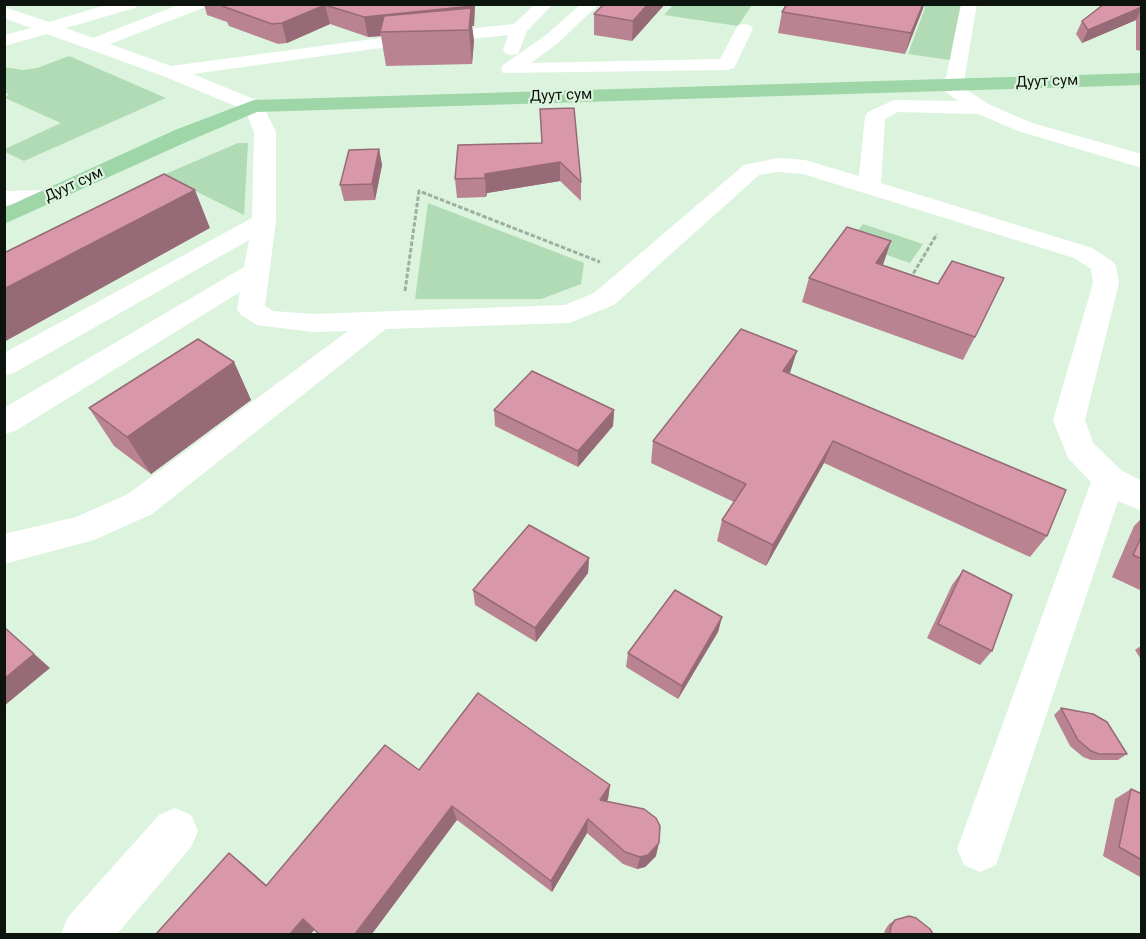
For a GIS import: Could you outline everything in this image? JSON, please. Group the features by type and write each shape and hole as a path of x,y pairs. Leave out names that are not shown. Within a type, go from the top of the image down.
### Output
{"main road":[{"name":"Дуут сум","path":"4,217 183,135 254,106 1142,79"}],"street":[{"path":"4,40 129,4"},
{"path":"92,45 177,8 197,4"},
{"path":"503,97 512,49 519,29 545,4"},
{"path":"510,69 552,39 591,4"},
{"path":"969,4 950,84 981,108 1025,127 1142,161"},
{"path":"4,12 170,72 254,106 265,132 264,221 251,309 267,319 313,324 569,314 604,298 752,170 778,165 805,167 1083,253 1103,266 1106,282 1069,420 1079,449 1125,488 980,849"},
{"path":"170,72 373,44 519,29"},
{"path":"510,69 727,64 744,29"},
{"path":"869,187 875,116 894,106 981,108"},
{"path":"4,198 49,197"},
{"path":"4,366 264,221"},
{"path":"4,423 255,272"},
{"path":"4,549 82,530 140,504 390,321"},
{"path":"85,934 175,831"}],"path":[{"path":"390,321 419,191 631,275"},
{"path":"906,286 950,213"}],"green space":[{"path":"673,5 752,5 738,26 664,15"},
{"path":"922,5 961,5 973,12 963,62 908,54 925,8"},
{"path":"69,56 166,98 24,161 5,152 5,149 61,123 5,98 9,94 5,92 4,67 23,70 37,68"},
{"path":"238,143 248,143 244,215 163,175"},
{"path":"428,203 584,263 581,284 541,299 415,299"},
{"path":"863,224 923,244 910,263 849,242"}],"building":[{"path":"223,4 473,4 473,6 364,17 325,5 282,23 272,24 222,6"},
{"path":"604,4 648,4 633,21 594,14"},
{"path":"787,4 923,4 911,33 782,12"},
{"path":"1104,4 1142,4 1142,7 1088,30 1082,21"},
{"path":"471,8 469,30 380,32 384,16"},
{"path":"574,108 581,182 560,162 485,174 485,178 455,179 458,145 542,143 540,109"},
{"path":"379,149 372,184 340,185 349,150"},
{"path":"164,174 195,190 4,289 4,253"},
{"path":"847,227 891,241 876,263 938,284 952,261 1004,278 975,337 809,278"},
{"path":"741,329 797,351 783,371 1066,490 1047,536 833,441 773,545 722,520 746,484 653,441"},
{"path":"198,339 234,362 127,437 89,408"},
{"path":"532,371 614,410 578,451 494,410"},
{"path":"529,525 589,558 535,628 473,590"},
{"path":"1142,535 1142,559 1133,555"},
{"path":"963,570 1012,595 992,651 938,624"},
{"path":"675,590 722,617 682,686 628,653"},
{"path":"4,627 34,654 4,679"},
{"path":"478,693 610,785 600,800 644,809 656,818 660,826 659,843 648,855 640,857 625,852 588,819 551,881 452,806 355,934 319,934 303,919 290,934 156,934 229,853 266,886 385,745 419,770"},
{"path":"1061,708 1093,714 1107,722 1127,754 1099,754 1091,751 1078,740"},
{"path":"1131,789 1142,794 1142,860 1119,847"},
{"path":"909,916 916,918 933,934 890,934 895,920"}]}
